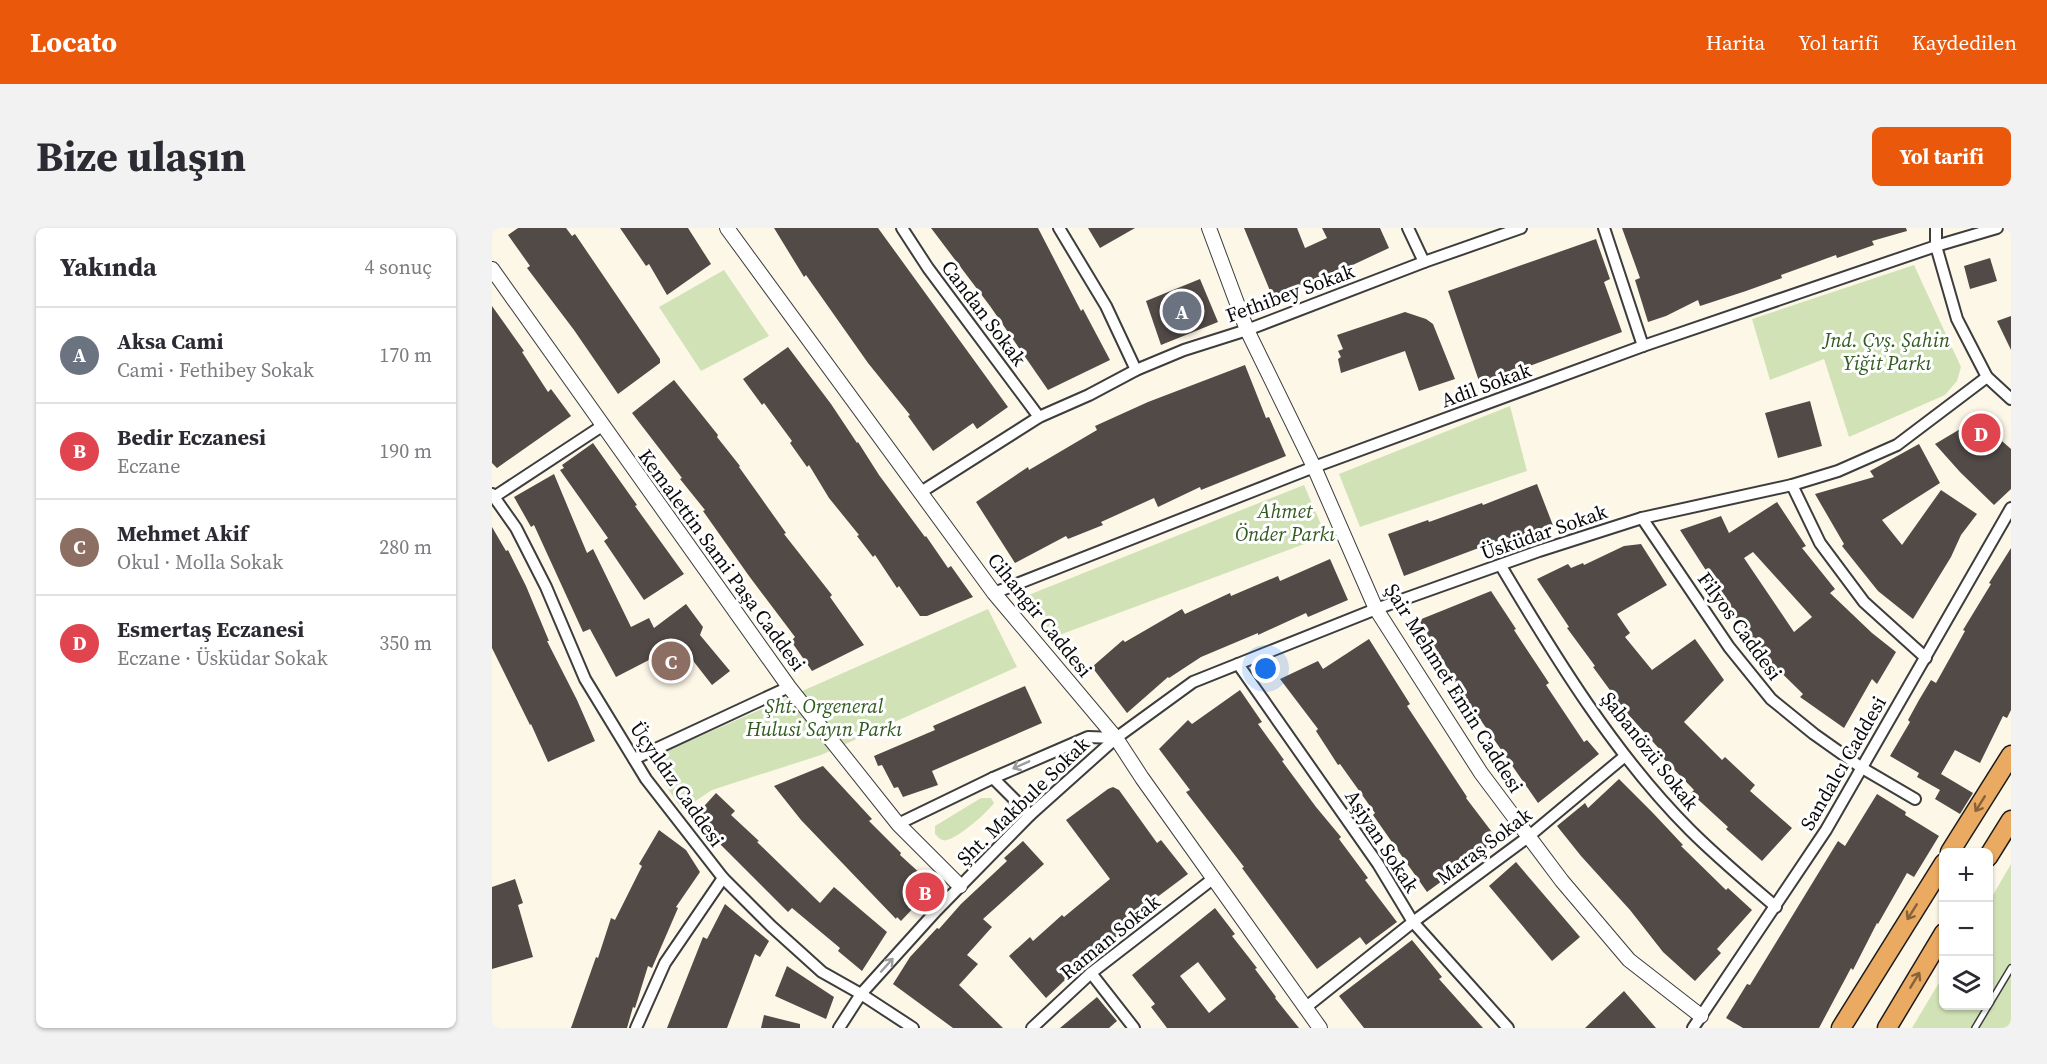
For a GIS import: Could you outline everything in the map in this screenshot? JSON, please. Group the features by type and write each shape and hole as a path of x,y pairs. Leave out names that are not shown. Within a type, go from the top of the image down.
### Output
{"highway":[{"path":"1953,848 2011,755"},
{"path":"1993,850 2011,820"},
{"path":"1841,1028 1939,871"},
{"path":"1887,1028 1939,941"}],"street":[{"name":"Cihangir Caddesi","path":"727,228 994,593 1116,738 1320,1028"},
{"name":"Candan Sokak","path":"902,228 928,268 1040,417"},
{"path":"1059,228 1106,306 1136,370"},
{"name":"Şair Mehmet Emin Caddesi","path":"1209,228 1247,330 1314,467 1376,609 1481,773 1562,881 1629,960 1701,1016"},
{"path":"1408,228 1424,262"},
{"name":"Fethibey Sokak","path":"921,492 1040,417 1136,370 1184,350 1247,330 1424,262 1521,228"},
{"path":"1604,228 1643,346"},
{"path":"1936,228 1936,246 1957,319 1987,377 2011,399"},
{"name":"Adil Sokak","path":"994,593 1314,467 1643,346 1936,246 1997,228"},
{"name":"Kemalettin Sami Paşa Caddesi","path":"492,270 789,687 898,824 960,886"},
{"name":"Üsküdar Sokak","path":"1116,738 1193,682 1376,609 1539,551 1642,518 1792,485 1838,471 1897,445 1987,377"},
{"path":"493,495 602,426"},
{"path":"1792,485 1820,543 1864,602 1926,658"},
{"name":"Üçyıldız Caddesi","path":"493,495 516,528 546,587 585,679 646,779 723,878 771,927 822,972 913,1028"},
{"name":"Sandalcı Caddesi","path":"1693,1028 1826,830 2011,508"},
{"name":"Filyos Caddesi","path":"1642,518 1729,647 1771,699 1814,734 1862,768 1915,799"},
{"name":"Şabanözü Sokak","path":"1501,566 1548,645 1625,756 1690,830 1776,907"},
{"name":"Aşiyan Sokak","path":"1238,664 1378,864 1413,922 1508,1028"},
{"path":"634,759 789,687"},
{"path":"898,824 993,778 1088,737 1116,738"},
{"name":"Şht. Makbule Sokak","path":"839,1028 861,994 960,886 1030,815 1116,738"},
{"name":"Maraş Sokak","path":"1305,1008 1413,922 1528,837 1625,756"},
{"path":"993,778 1030,815"},
{"path":"636,1028 665,963 723,878"},
{"name":"Raman Sokak","path":"1032,1028 1091,973 1214,878"},
{"path":"1091,973 1134,1028"}],"lane":[{"path":"1975,1028 2011,969"}],"green space":[{"name":"Jnd. Çvş. Şahin Yiğit Parkı","path":"1914,265 1961,367 1957,381 1945,395 1849,437 1824,359 1770,380 1752,319"},
{"path":"724,270 769,336 701,371 659,307"},
{"path":"1510,406 1527,471 1360,527 1339,474"},
{"name":"Ahmet Önder Parkı","path":"1304,485 1326,536 1054,637 1026,596"},
{"name":"Şht. Orgeneral Hulusi Sayın Parkı","path":"988,609 1017,667 821,755 712,790 682,810 652,765 662,753"},
{"path":"981,798 991,798 994,803 958,835 942,840 935,834 935,826"},
{"path":"2011,864 2011,1028 1912,1028 1939,983 1939,1010 1993,1010 1993,895"}],"building":[{"path":"518,228 566,228 572,236 575,234 660,359 660,363 618,394 574,330 527,268 530,266 508,235"},
{"path":"620,228 688,228 711,264 667,295 649,264 646,266"},
{"path":"774,228 878,228 1008,407 977,429 973,423 933,451 908,416 910,415 868,363 806,275 804,277"},
{"path":"931,228 1038,228 1081,311 1083,309 1110,360 1048,390 990,306"},
{"path":"1088,228 1135,228 1100,248"},
{"path":"1244,228 1297,228 1305,248 1327,238 1322,228 1380,228 1389,248 1273,298"},
{"path":"1622,228 1906,228 1907,231 1872,241 1874,245 1837,258 1836,255 1781,275 1782,278 1746,291 1700,306 1698,300 1648,322 1635,280 1640,278"},
{"path":"1596,239 1610,279 1604,282 1622,332 1480,384 1448,291"},
{"path":"1990,258 1997,281 1970,289 1964,266"},
{"path":"1200,279 1218,322 1161,345 1146,301"},
{"path":"492,306 524,351 522,352 548,392 551,389 571,416 497,468 492,463"},
{"path":"1405,312 1426,319 1433,324 1455,379 1419,391 1405,351 1341,373 1338,359 1341,357 1338,351 1343,349 1337,335"},
{"path":"2011,316 2011,350 1997,321"},
{"path":"788,347 831,404 879,475 948,568 951,566 973,597 927,616 920,616 899,586 897,588 875,555 873,557 857,536 859,535 829,498 809,465 807,467 790,443 792,441 743,379"},
{"path":"1245,365 1266,418 1269,417 1286,456 1201,490 1200,487 1158,507 1154,498 1101,522 1103,525 1068,539 1066,536 1015,563 976,502 1028,467 1029,470 1097,430 1095,426 1148,402"},
{"path":"674,380 718,435 717,437 786,533 784,534 832,595 830,597 864,645 812,671 791,641 795,637 749,576 703,511 705,510 680,479 682,478 632,413"},
{"path":"1810,401 1822,446 1778,458 1765,413"},
{"path":"1977,419 2011,449 2011,489 1994,505 1935,444"},
{"path":"593,443 684,574 644,600 604,541 608,538 560,470 564,468 562,465"},
{"path":"1919,444 1940,483 1882,520 1902,545 1941,490 1977,514 1961,535 1951,557 1913,619 1878,591 1842,546 1844,544 1815,494 1874,477 1870,471"},
{"path":"554,474 587,553 593,549 631,627 649,618 654,628 686,604 703,627 700,635 730,671 712,685 680,644 616,677 590,629 583,632 534,525 531,527 514,497"},
{"path":"1537,484 1554,528 1511,544 1508,537 1404,576 1388,534 1482,503 1483,505"},
{"path":"1777,502 1806,546 1802,548 1835,589 1830,593 1872,633 1896,652 1877,684 1872,679 1844,728 1800,697 1803,694 1759,651 1724,601 1680,530 1721,516 1729,533","holes":["1753,552 1812,617 1794,632 1744,558"]},
{"path":"492,527 506,551 508,550 526,586 549,641 547,641 595,741 548,762 492,648"},
{"path":"1641,544 1667,585 1617,614 1630,633 1625,637 1652,670 1695,639 1724,680 1684,722 1722,760 1725,757 1755,785 1750,791 1792,828 1762,861 1691,793 1694,790 1660,755 1663,753 1626,712 1593,667 1595,666 1567,628 1569,627 1537,579 1568,564 1571,568 1583,563 1584,565 1624,546"},
{"path":"2011,548 2011,710 2007,718 2003,716 1980,763 1955,750 1941,774 1973,793 1960,814 1935,799 1940,790 1917,777 1919,773 1890,756 1910,722 1908,720 1919,700 1931,680 1936,683 1965,631 1963,630 1991,584 1989,583"},
{"path":"1330,559 1348,600 1308,617 1306,613 1201,657 1168,677 1127,713 1092,667 1123,640 1125,642 1182,609 1185,614 1230,593 1231,596 1278,576 1280,581"},
{"path":"1491,591 1549,683 1546,685 1584,742 1587,740 1599,754 1538,803 1446,670 1448,669 1419,620"},
{"path":"1369,639 1410,704 1407,706 1466,798 1498,840 1427,892 1373,815 1375,813 1340,764 1338,765 1316,731 1318,729 1280,679 1318,661 1323,669"},
{"path":"1025,686 1042,723 932,771 938,785 903,797 898,787 894,788 882,765 878,766 874,756 935,730 933,726"},
{"path":"1240,690 1262,722 1258,724 1284,760 1282,761 1341,837 1339,839 1368,878 1365,880 1397,922 1366,945 1360,937 1317,969 1242,868 1244,867 1186,792 1190,790 1159,749 1188,720 1192,724"},
{"path":"823,766 872,819 869,821 901,853 900,855 934,886 901,921 897,917 896,919 801,820 774,786"},
{"path":"1619,779 1683,845 1681,846 1726,890 1728,888 1752,910 1717,949 1721,953 1695,981 1663,952 1557,826 1585,803 1588,808"},
{"path":"1113,787 1119,790 1157,843 1161,840 1188,874 1156,898 1159,902 1104,947 1102,945 1046,998 1009,956 1030,937 1033,941 1062,915 1064,917 1110,879 1066,820"},
{"path":"716,793 735,811 731,815 820,903 834,887 887,932 862,971 838,951 840,948 792,908 788,912 720,844 724,840 697,814"},
{"path":"1877,794 1939,836 1914,877 1907,873 1819,1028 1743,1028 1726,1018 1747,984 1750,985 1838,841 1845,846"},
{"path":"659,830 686,850 700,872 676,907 678,908 652,968 648,966 627,1028 571,1028 611,918 615,920 642,866 639,864"},
{"path":"1023,841 1044,864 983,919 992,927 967,955 978,964 959,985 1003,1028 953,1028 893,984 910,957 1007,861 1004,858"},
{"path":"1516,862 1580,937 1552,961 1489,886"},
{"path":"515,879 523,903 518,905 533,957 492,969 492,887"},
{"path":"725,904 769,941 760,957 755,954 727,1028 667,1028 703,937 707,939"},
{"path":"1215,908 1235,934 1232,936 1257,968 1255,969 1275,998 1299,1028 1167,1028 1151,1007 1155,1004 1132,975","holes":["1198,962 1226,999 1209,1013 1180,976"]},
{"path":"1412,940 1442,977 1439,979 1483,1028 1364,1028 1339,996"},
{"path":"787,966 834,997 826,1019 775,996"},
{"path":"1624,991 1656,1028 1585,1028"},
{"path":"1097,997 1117,1021 1109,1028 1060,1028"},
{"path":"764,1015 800,1024 800,1028 761,1028"}],"place":[{"name":"Aksa Cami","path":"1182,311"},
{"name":"Esmertaş Eczanesi","path":"1981,433"},
{"name":"Mehmet Akif","path":"671,661"},
{"name":"Bedir Eczanesi","path":"925,892"}]}
